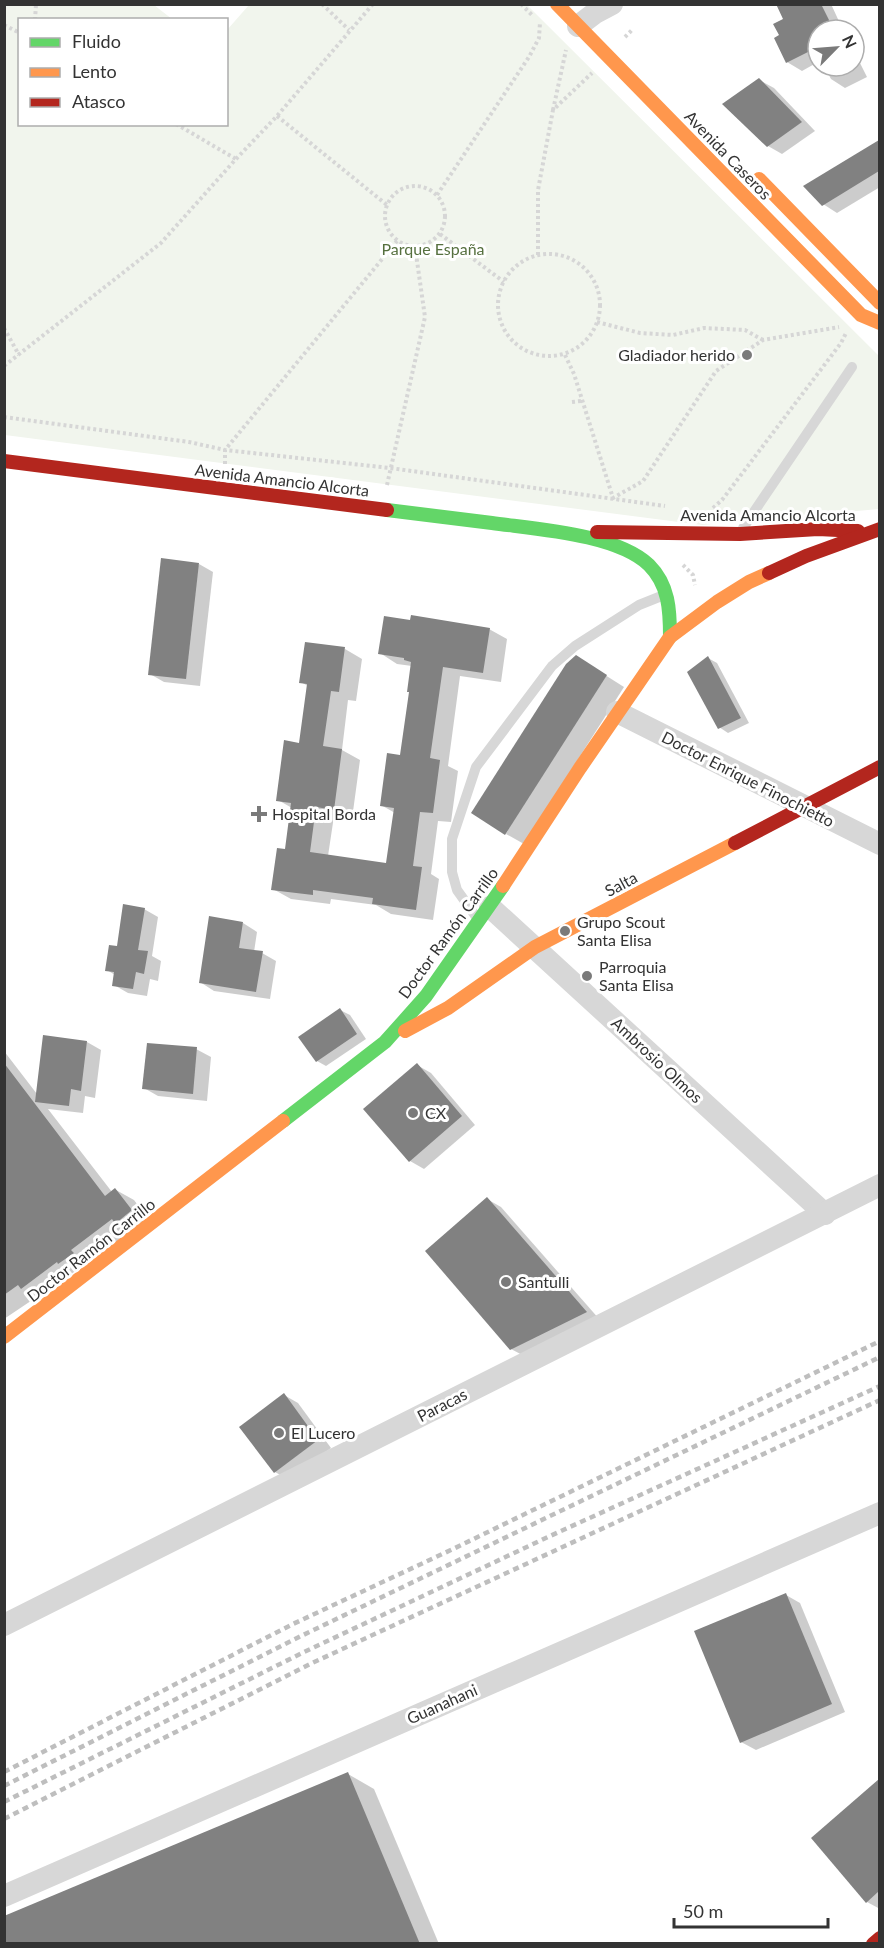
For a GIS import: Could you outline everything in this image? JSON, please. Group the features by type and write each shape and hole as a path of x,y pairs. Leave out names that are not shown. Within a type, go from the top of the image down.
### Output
{"main road":[{"name":"Avenida Caseros","path":"558,4 595,14 607,54 861,315 879,323"},
{"name":"Avenida Caseros","path":"745,166 878,299 879,303"},
{"name":"Avenida Amancio Alcorta","path":"4,461 556,532 601,541 636,555 658,575 667,594 672,619 669,637"},
{"name":"Avenida Amancio Alcorta","path":"556,532 740,534 818,529 875,530"},
{"name":"Doctor Ramón Carrillo","path":"4,1337 386,1042 426,996 485,914 617,712 669,637 732,592 767,573 875,530"},
{"name":"Salta","path":"386,1042 448,1008 535,947 879,767"},
{"path":"873,1944 879,1938"}],"street":[{"name":"Doctor Enrique Finochietto","path":"617,712 879,844"},
{"name":"Ambrosio Olmos","path":"485,914 535,947 825,1214"},
{"name":"Paracas","path":"4,1625 879,1185"},
{"name":"Guanahani","path":"4,1896 879,1513"}],"lane":[{"path":"740,534 852,367"},
{"path":"485,914 457,890 452,872 452,838 476,767 552,666 575,646 639,605 667,594"}],"path":[{"path":"322,4 349,30"},
{"path":"4,366 161,243 277,116 372,4"},
{"path":"437,195 529,57 539,38 540,23 545,17"},
{"path":"4,25 18,32"},
{"path":"553,110 590,76 594,67 632,30"},
{"path":"538,255 538,190 566,50"},
{"path":"277,116 387,205"},
{"path":"179,126 236,159"},
{"path":"409,186 419,186 437,195 446,214 445,225 440,234 425,246 405,245 390,234 386,225 387,205 392,196 400,190 409,186"},
{"path":"440,234 504,282"},
{"path":"225,490 225,450 397,241"},
{"path":"383,509 390,468 401,430 425,317 415,247"},
{"path":"538,255 570,258 584,267 594,279 600,301 597,322 591,335 579,348 565,355 549,357 534,354 520,347 508,336 498,309 499,295 504,282 513,270 538,255"},
{"path":"712,509 722,500 842,343 850,326 861,315"},
{"path":"597,322 640,333 673,335 704,328 745,330 763,340"},
{"path":"613,498 643,482 716,371 763,340 850,326"},
{"path":"4,328 19,355"},
{"path":"565,355 574,374 613,498"},
{"path":"572,402 581,400"},
{"path":"4,417 189,442 225,450 390,468 674,507"},
{"path":"663,532 665,505"},
{"path":"681,563 696,580 695,590 704,611"}],"green space":[{"name":"Parque España","path":"5,5 154,5 171,18 18,18 18,126 228,126 228,29 249,5 527,5 879,356 879,509 702,525 5,435"}],"building":[{"path":"776,4 821,4 828,18 806,18 806,53 786,63 774,38 779,35 773,24 783,19"},
{"path":"759,78 802,122 767,147 722,104"},
{"path":"879,140 879,171 822,206 803,186"},
{"path":"161,558 199,563 186,679 148,675"},
{"path":"411,615 490,628 483,673 443,667 430,758 440,760 433,813 420,812 413,866 422,867 416,910 372,904 373,898 313,890 313,895 271,890 277,848 285,849 291,803 276,801 284,740 299,743 307,684 299,683 305,642 345,647 339,692 331,691 323,746 342,749 334,810 316,807 310,852 386,863 394,808 380,806 387,753 400,755 411,662 404,658 378,654 384,616 410,620"},
{"path":"576,655 607,675 505,835 471,813 566,664"},
{"path":"708,656 741,718 718,729 687,672"},
{"path":"123,904 145,908 138,950 148,951 144,974 136,972 133,989 112,986 114,972 105,971 109,945 117,946"},
{"path":"209,916 243,922 239,948 263,951 256,992 199,983"},
{"path":"340,1008 357,1034 316,1062 298,1037"},
{"path":"43,1035 87,1041 81,1091 71,1089 69,1106 35,1102"},
{"path":"147,1043 197,1047 193,1094 142,1089"},
{"path":"4,1063 105,1196 115,1188 132,1210 115,1224 112,1219 71,1250 74,1253 58,1264 57,1262 21,1289 18,1285 4,1295"},
{"name":"CX","path":"417,1063 462,1116 409,1162 363,1109"},
{"name":"Santulli","path":"487,1197 587,1312 510,1350 425,1251"},
{"name":"El Lucero","path":"284,1393 318,1440 274,1473 239,1427"},
{"path":"786,1593 832,1704 740,1743 694,1631"},
{"path":"348,1772 420,1944 4,1944 4,1916"},
{"path":"879,1779 879,1891 866,1903 811,1838"}],"railway":[{"path":"4,1772 293,1624 453,1549 880,1341"},
{"path":"4,1786 299,1637 880,1357"},
{"path":"4,1802 302,1653 550,1536 880,1386"},
{"path":"4,1819 310,1664 880,1400"}],"traffic: fast":[{"path":"387,510 552,531 617,546 649,565 661,581 669,608 670,637"},
{"path":"283,1121 385,1042 426,996 503,886"}],"traffic: slow":[{"path":"557,4 861,315 880,323"},
{"path":"759,179 880,303"},
{"path":"503,886 670,637 717,602 749,582 769,573"},
{"path":"405,1031 448,1008 535,947 735,843"},
{"path":"4,1337 283,1121"}],"traffic: jam":[{"path":"4,461 387,510"},
{"path":"597,532 740,534 818,529 858,531"},
{"path":"769,573 806,556 880,529"},
{"path":"735,843 880,767"},
{"path":"873,1944 880,1938"}],"place":[{"name":"Gladiador herido","path":"747,355"},
{"name":"Hospital Borda","path":"259,814"},
{"name":"Grupo Scout Santa Elisa","path":"565,931"},
{"name":"Parroquia Santa Elisa","path":"587,976"},
{"name":"CX","path":"413,1113"},
{"name":"Santulli","path":"506,1282"},
{"name":"El Lucero","path":"279,1433"}]}
